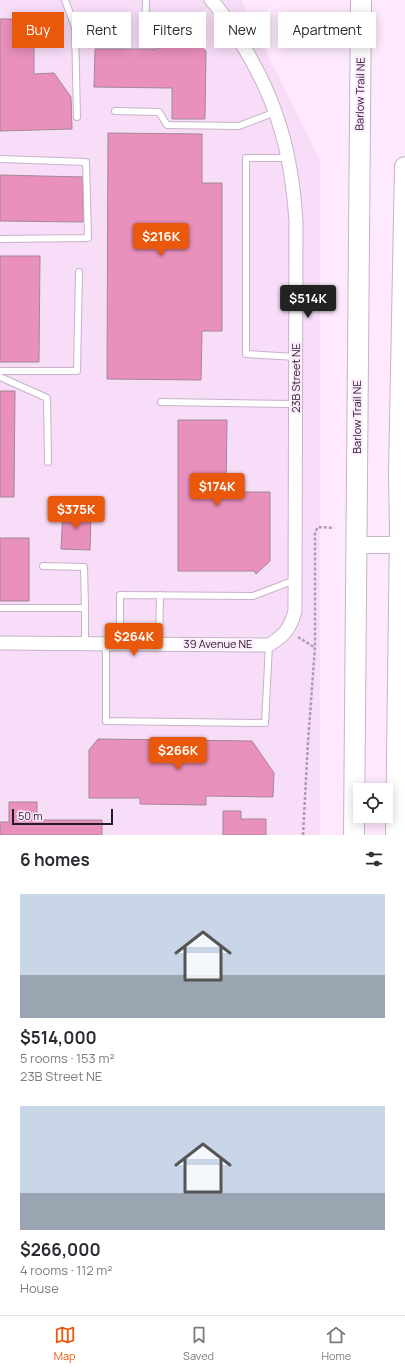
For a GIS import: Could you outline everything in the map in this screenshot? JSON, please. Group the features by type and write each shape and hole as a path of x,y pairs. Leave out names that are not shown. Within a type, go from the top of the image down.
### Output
{"main road":[{"name":"Barlow Trail NE","path":"354,835 361,0"},
{"path":"396,835 398,676 402,545 405,167"},
{"path":"398,676 405,635"},
{"path":"355,733 358,783"},
{"path":"361,823 362,835"}],"street":[{"name":"23B Street NE","path":"211,0 229,22 243,45 258,71 272,101 289,158 294,192 296,223 295,611 291,626 281,637 269,644"},
{"path":"356,545 402,545"},
{"name":"39 Avenue NE","path":"0,644 269,644"}],"lane":[{"path":"65,0 75,27 77,117"},
{"path":"146,0 146,12"},
{"path":"115,111 159,112 167,125 239,126 276,112"},
{"path":"289,158 246,158 246,354 296,357"},
{"path":"0,159 86,162 88,238 0,239"},
{"path":"0,372 77,371 78,272"},
{"path":"0,377 47,398 48,462"},
{"path":"161,402 296,404"},
{"path":"43,566 84,567 85,644"},
{"path":"120,644 120,595 253,596 295,580"},
{"path":"159,644 160,595"},
{"path":"0,608 85,608"},
{"path":"106,644 106,721 265,723 269,644"}],"path":[{"path":"303,835 315,647 315,532 318,527 334,528"},
{"path":"287,630 315,647"}],"shaded area":[{"path":"0,0 241,0 247,12 214,12 214,48 265,48 320,160 320,835 0,835"}],"building":[{"path":"0,19 12,19 12,48 34,48 34,74 54,73 71,97 72,129 0,131"},
{"path":"203,48 206,51 205,119 172,119 172,88 94,87 95,49"},
{"path":"108,133 202,134 202,183 222,183 222,331 202,331 201,380 107,379"},
{"path":"0,175 83,177 83,222 0,221"},
{"path":"0,256 40,256 39,362 0,362"},
{"path":"0,391 15,391 14,497 0,497"},
{"path":"178,420 227,420 226,492 270,492 270,561 256,574 254,571 178,571"},
{"path":"63,510 91,511 90,550 61,549"},
{"path":"0,538 29,538 29,601 0,601"},
{"path":"98,739 252,741 274,773 273,797 206,796 206,805 140,804 140,798 89,798 89,750"},
{"path":"9,802 37,802 37,820 102,820 102,835 0,835 0,822 9,822"},
{"path":"223,811 241,811 241,819 266,819 266,835 223,835"}]}
